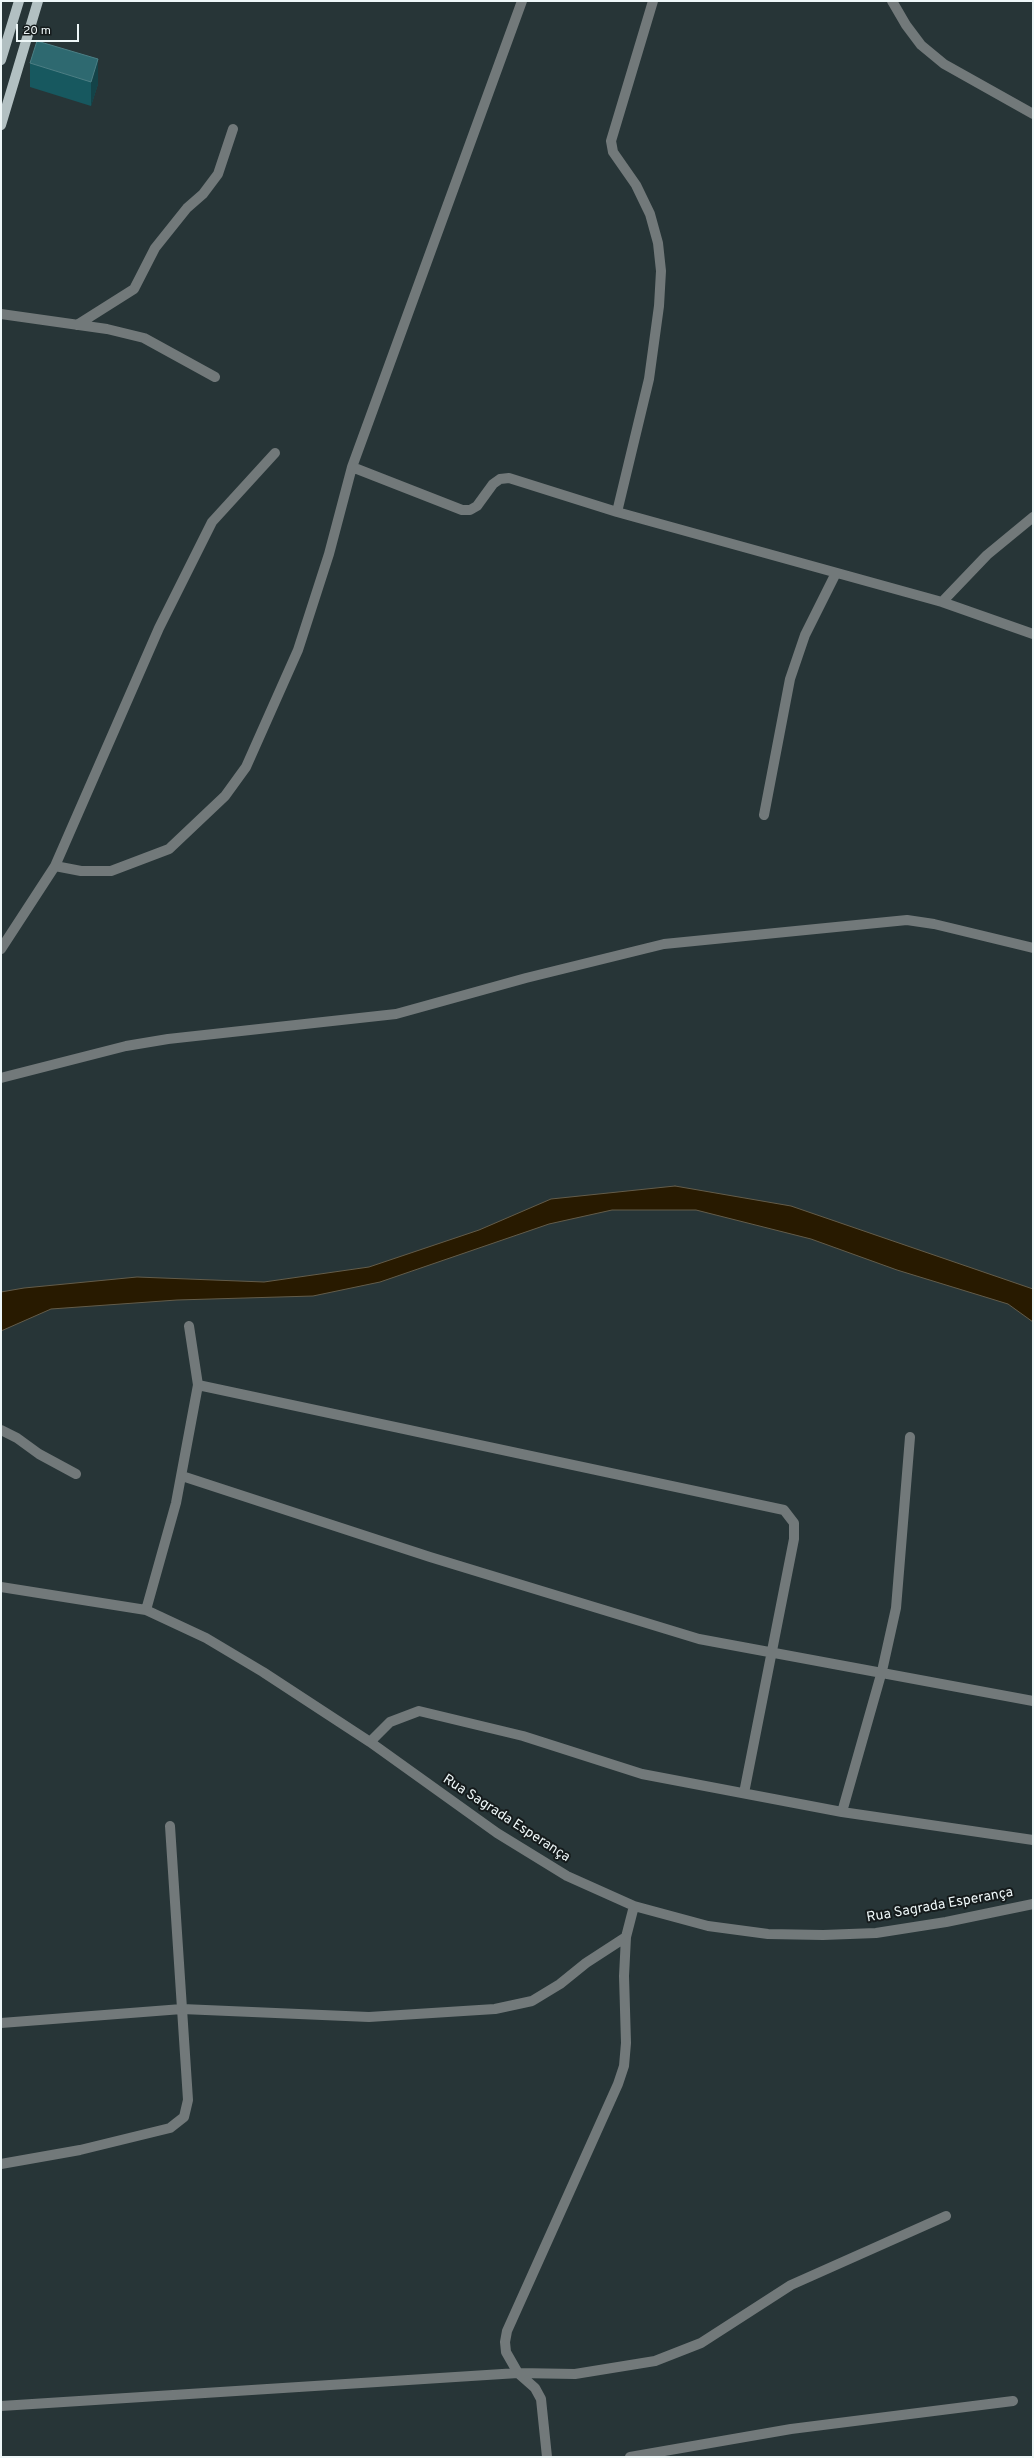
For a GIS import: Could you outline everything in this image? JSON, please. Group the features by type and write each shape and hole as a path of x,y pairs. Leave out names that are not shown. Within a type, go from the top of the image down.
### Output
{"main road":[{"path":"1,60 20,1"},
{"path":"1,125 38,1"}],"street":[{"path":"54,866 81,871 111,871 169,849 225,796 246,767 298,650 327,561 352,467 522,1"},
{"path":"617,512 649,379 659,306 661,271 658,243 650,214 636,185 613,152 611,141 653,1"},
{"path":"892,1 906,25 921,45 944,64 1033,114"},
{"path":"77,325 134,289 155,248 187,208 203,194 218,174 233,129"},
{"path":"1,314 107,329 144,338 215,377"},
{"path":"1,948 54,866 159,628 212,522 275,453"},
{"path":"352,467 462,510 470,510 477,506 493,484 500,479 509,478 617,512 942,602 1033,634"},
{"path":"942,602 996,547 1033,517"},
{"path":"764,815 790,679 805,635 836,573"},
{"path":"1,1078 126,1046 168,1039 396,1014 526,978 664,944 907,920 934,924 1033,948"},
{"path":"146,1610 182,1476 198,1385 189,1326"},
{"path":"198,1385 784,1510 794,1523 794,1539 744,1792"},
{"path":"1,1430 17,1438 38,1454 76,1474"},
{"path":"842,1812 882,1671 896,1608 910,1437"},
{"path":"182,1476 430,1557 699,1639 882,1671 1033,1701"},
{"name":"Rua Sagrada Esperança","path":"1,1587 146,1610 212,1642 263,1672 370,1742 497,1833 567,1876 634,1906 708,1926 768,1934 823,1935 884,1932 946,1922 1033,1904"},
{"path":"370,1742 390,1722 419,1711 523,1736 642,1774 744,1792 842,1812 1033,1840"},
{"path":"1,2164 80,2150 170,2128 179,2123 186,2113 188,2100 170,1826"},
{"path":"547,2457 541,2399 535,2388 518,2373 506,2352 507,2331 615,2091 624,2066 626,2042 624,1976 626,1938 634,1906"},
{"path":"1,2023 182,2009 369,2017 495,2009 532,2001 560,1984 586,1963 626,1938"},
{"path":"1,2406 518,2373 575,2374 655,2361 701,2343 791,2285 946,2216"},
{"path":"630,2457 807,2427 1013,2401"}],"shaded area":[{"path":"675,1186 791,1206 1033,1289 1033,1322 1008,1304 897,1270 811,1239 696,1210 612,1210 549,1224 380,1282 313,1296 177,1300 51,1309 1,1331 1,1292 24,1288 137,1277 264,1282 369,1267 479,1230 551,1199"}],"building":[{"path":"37,41 98,59 91,82 30,63"}]}
